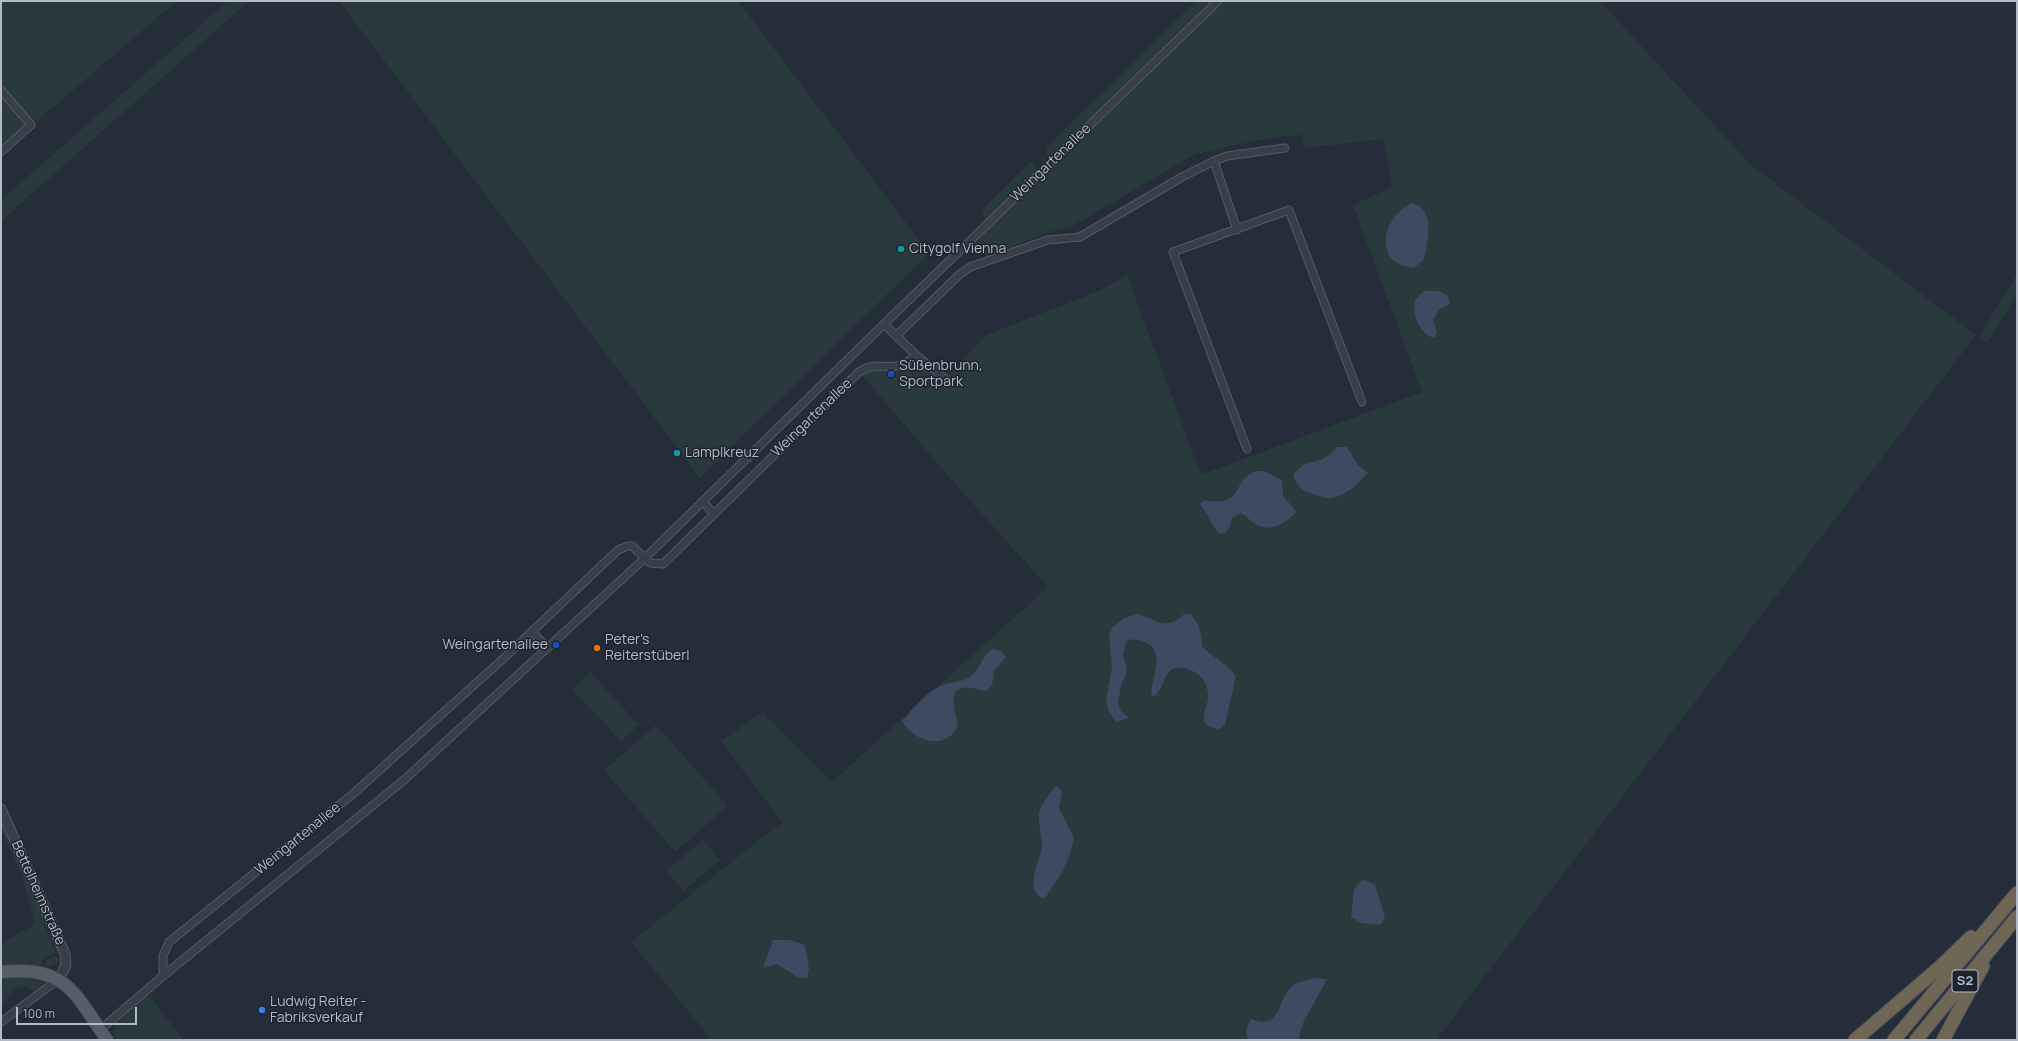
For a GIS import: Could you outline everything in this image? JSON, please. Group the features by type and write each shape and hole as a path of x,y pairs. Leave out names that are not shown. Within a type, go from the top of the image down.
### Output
{"highway":[{"name":"S2","path":"1894,1040 2017,893"},
{"name":"S2","path":"1916,1040 2017,918"},
{"path":"1855,1040 1940,967 1970,937 1982,934"},
{"path":"1943,1040 1995,944"}],"main road":[{"path":"1,972 32,971 59,979 72,989 103,1035"}],"street":[{"name":"Weingartenallee","path":"103,1035 163,976 404,780 548,648 645,558 884,324 1218,1"},
{"path":"1,90 31,125 1,152"},
{"path":"897,335 959,275 970,267 1048,240 1080,238 1182,177 1227,156 1284,148"},
{"path":"1214,161 1237,230"},
{"path":"1247,449 1173,252 1290,210 1362,402"},
{"path":"884,324 916,355 949,382"},
{"name":"Weingartenallee","path":"163,976 163,956 169,942 353,794 532,632 618,550 632,546 653,564 663,564 859,372 866,367 873,365 897,367 905,364 916,355"},
{"path":"702,501 714,514"},
{"path":"532,632 548,648"},
{"name":"Bettelheimstraße","path":"1,809 65,954 66,966 59,979"},
{"path":"1,1022 59,979"}],"shaded area":[{"path":"1,1 177,1 1,152"},
{"path":"228,1 249,1 1,221 1,200"},
{"name":"Citygolf Vienna","path":"339,1 738,1 929,253 700,478"},
{"path":"1196,1 1213,1 1048,160 1046,148"},
{"path":"1218,1 1600,1 1751,165 1976,335 1436,1040 712,1040 631,942 782,822 721,741 763,712 832,782 1048,587 964,494 859,372 866,367 892,368 916,355 945,379 986,335 1099,291 1127,275 1201,475 1422,392 1353,205 1392,187 1384,139 1304,148 1302,135 1274,137 1195,154 1071,227 1045,233 987,257 971,239"},
{"path":"1031,162 1039,170 986,221 981,210"},
{"path":"2017,274 2017,294 1987,343 1979,337"},
{"path":"590,672 639,725 621,741 572,689"},
{"path":"656,725 728,806 675,852 604,770"},
{"path":"1,819 43,913 45,922 44,925 56,952 55,954 43,959 40,966 27,964 1,967 1,944 35,924 21,873 1,830"},
{"path":"703,840 720,860 683,891 666,871"},
{"path":"55,956 59,960 57,964 50,967 44,966 46,960"},
{"path":"13,977 41,980 43,987 34,992 26,986 22,989 18,986 1,1005 1,979"},
{"path":"148,995 184,1040 118,1040 113,1033 116,1023"}],"water":[{"path":"1412,203 1420,206 1425,212 1428,228 1427,246 1423,261 1413,268 1400,264 1391,258 1387,249 1386,239 1388,228 1394,218"},
{"path":"1424,291 1439,291 1448,296 1450,304 1439,310 1433,320 1437,332 1435,337 1431,337 1425,333 1419,325 1416,317 1415,300"},
{"path":"1337,447 1347,447 1358,465 1368,473 1344,494 1332,498 1326,498 1302,490 1296,482 1293,474 1304,464 1320,460 1331,454"},
{"path":"1257,471 1264,471 1282,480 1283,495 1296,512 1280,525 1269,528 1259,526 1241,513 1232,518 1230,526 1227,530 1220,534 1200,504 1204,500 1227,500 1233,496 1243,480"},
{"path":"1138,614 1157,622 1168,623 1173,622 1184,614 1191,614 1200,629 1202,646 1229,668 1236,676 1225,725 1219,730 1208,726 1204,721 1208,699 1207,689 1202,678 1192,671 1173,668 1167,675 1158,693 1155,696 1151,695 1156,666 1155,651 1151,646 1144,642 1135,640 1126,641 1123,655 1127,667 1126,675 1121,685 1118,704 1121,711 1129,718 1116,722 1108,710 1106,699 1112,668 1109,635 1113,627 1124,618"},
{"path":"993,649 1001,651 1006,657 994,671 992,686 985,691 973,688 964,688 958,689 955,693 954,706 958,725 953,733 946,739 930,741 922,739 907,728 902,721 930,692 944,684 970,677 987,654"},
{"path":"1055,787 1058,787 1062,791 1059,808 1074,838 1070,855 1063,870 1044,899 1038,895 1034,889 1033,882 1042,845 1039,814 1043,803"},
{"path":"1362,880 1368,881 1375,885 1385,917 1381,925 1362,923 1351,917 1354,890"},
{"path":"773,940 790,940 805,945 809,969 807,978 797,977 777,964 763,968"},
{"path":"1314,978 1327,979 1303,1023 1298,1040 1248,1040 1247,1029 1248,1024 1252,1019 1262,1022 1269,1021 1278,1010 1290,988 1296,983"}],"place":[{"name":"Citygolf Vienna","path":"901,249"},
{"name":"Süßenbrunn, Sportpark","path":"891,374"},
{"name":"Lamplkreuz","path":"677,453"},
{"name":"Weingartenallee","path":"556,645"},
{"name":"Peter's Reiterstüberl","path":"597,648"},
{"name":"Ludwig Reiter - Fabriksverkauf","path":"262,1010"}]}
